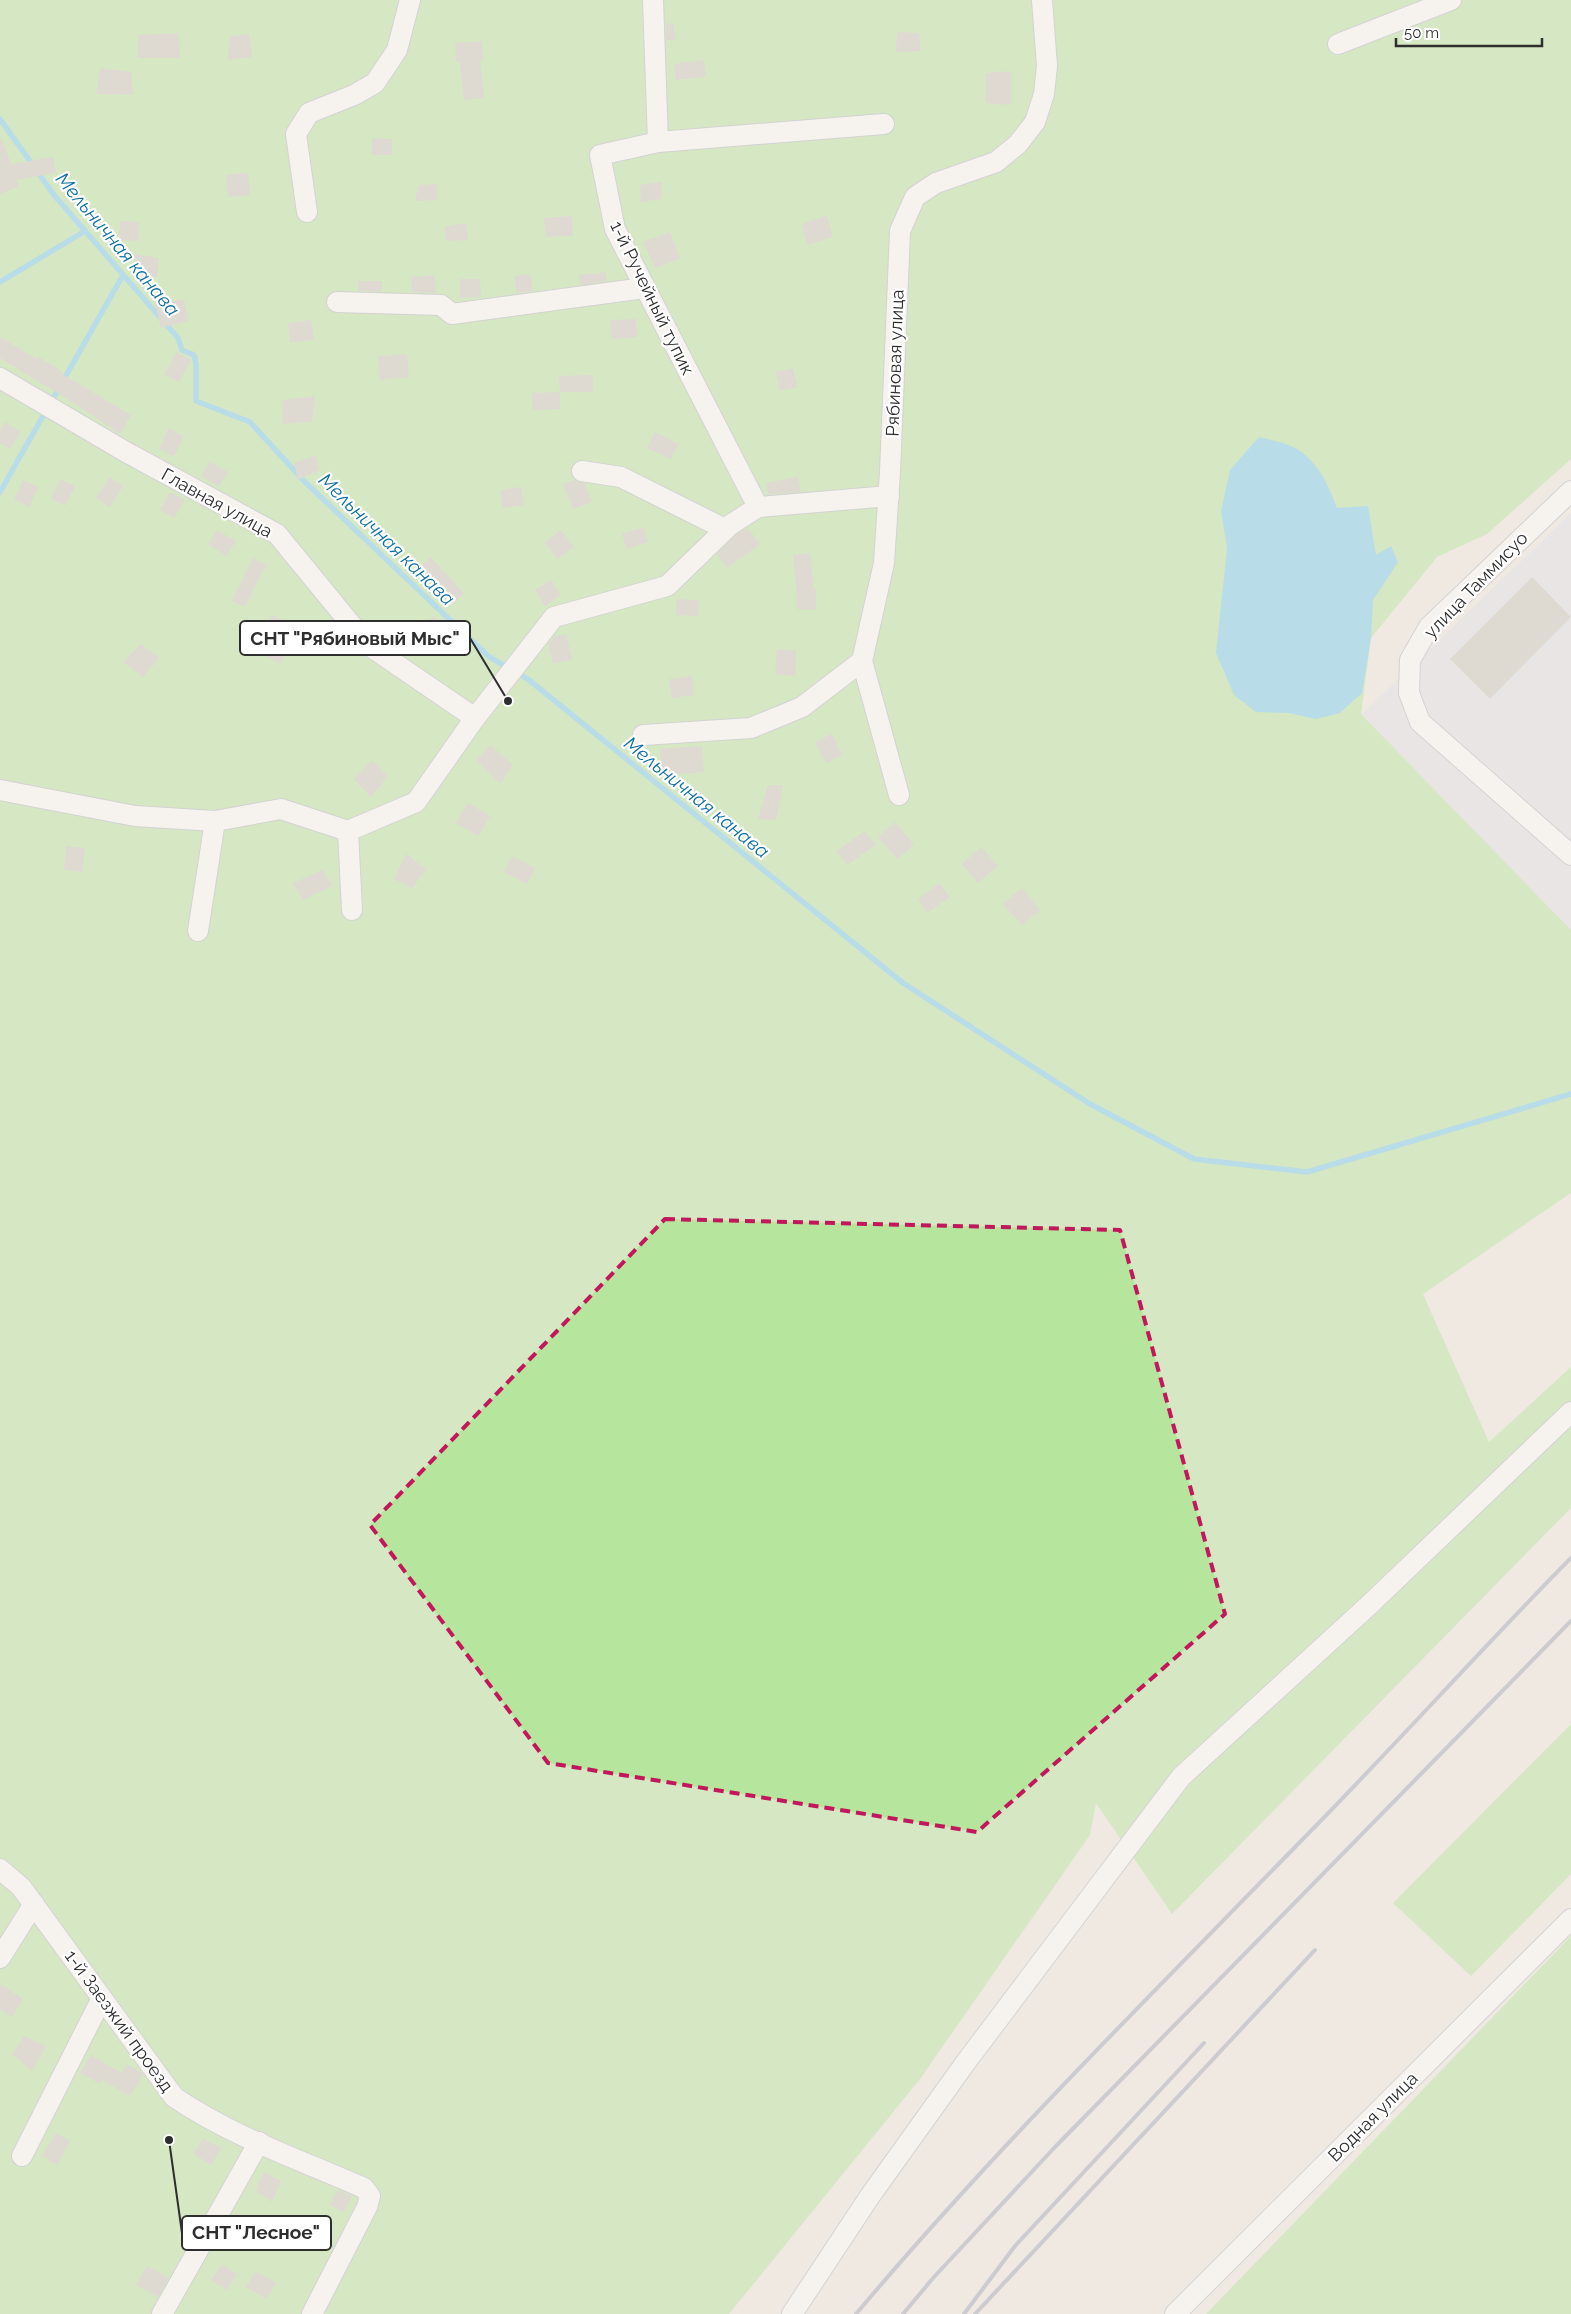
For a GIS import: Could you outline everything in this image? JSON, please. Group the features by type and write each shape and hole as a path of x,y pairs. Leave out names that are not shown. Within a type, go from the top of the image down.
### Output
{"street":[{"path":"307,212 296,134 309,113 354,95 375,83 397,50 410,0"},
{"path":"653,0 658,142 884,124"},
{"name":"Рябиновая улица","path":"899,795 862,661 884,563 889,496 900,231 915,197 936,183 996,162 1018,144 1035,122 1044,94 1047,66 1042,0"},
{"path":"1338,44 1451,0"},
{"name":"1-й Ручейный тупик","path":"658,142 600,154 615,229 758,507"},
{"path":"337,302 441,305 452,314 644,288"},
{"name":"Главная улица","path":"0,378 126,452 277,534 368,645 475,718"},
{"path":"582,471 621,477 725,529"},
{"name":"улица Таммисуо","path":"1571,490 1429,627 1410,660 1409,693 1420,722 1571,855"},
{"path":"0,790 135,816 215,821 282,809 348,831 416,802 475,718 554,617 667,586 725,529 758,507 889,496"},
{"path":"643,735 750,728 802,707 862,661"},
{"path":"198,930 215,821"},
{"path":"348,831 352,910"},
{"path":"792,2314 870,2196 966,2062 1181,1777 1368,1606 1571,1412"},
{"name":"1-й Заезжий проезд","path":"0,1869 21,1887 34,1904 174,2097 196,2112 364,2188 370,2196 367,2207 312,2314"},
{"path":"0,1958 34,1904"},
{"name":"Водная улица","path":"1175,2314 1571,1919"},
{"path":"22,2156 102,1998"},
{"path":"162,2314 259,2142"}],"highlighted area":[{"path":"665,1219 1120,1230 1225,1614 977,1832 548,1763 370,1525"}],"shaded area":[{"path":"1571,513 1571,930 1361,715"}],"green space":[{"path":"0,0 1571,0 1571,459 1487,534 1437,557 1371,638 1361,714 1571,930 1571,1193 1423,1294 1489,1442 1571,1367 1571,1508 1172,1914 1096,1803 1090,1835 920,2079 729,2314 0,2314"},
{"path":"1571,1724 1571,1874 1471,1976 1393,1903"},
{"path":"1571,1936 1571,2314 1206,2314"}],"water":[{"path":"1259,437 1289,445 1308,458 1326,481 1337,508 1368,506 1376,555 1391,546 1398,562 1373,600 1371,638 1362,693 1340,713 1316,719 1289,713 1256,712 1234,695 1216,653 1227,548 1221,511 1230,470"}],"building":[{"path":"666,23 673,24 676,40 666,40"},
{"path":"897,32 919,33 921,51 896,52"},
{"path":"178,33 180,58 138,58 138,35"},
{"path":"249,34 252,57 228,60 230,36"},
{"path":"482,41 483,60 480,61 484,98 464,100 460,62 456,62 455,43"},
{"path":"704,60 706,77 676,80 674,64"},
{"path":"101,68 131,72 133,95 96,94"},
{"path":"1011,71 1011,105 985,103 986,73"},
{"path":"372,138 392,139 392,155 372,155"},
{"path":"0,140 2,140 11,164 53,157 56,173 16,180 19,186 0,194"},
{"path":"248,173 250,195 228,197 226,175"},
{"path":"662,182 661,199 641,202 640,185"},
{"path":"437,184 437,200 415,201 419,185"},
{"path":"827,215 833,237 807,245 802,224"},
{"path":"572,216 573,236 546,237 544,218"},
{"path":"120,221 139,222 138,241 119,240"},
{"path":"466,223 468,240 446,241 445,226"},
{"path":"670,232 680,259 655,268 643,242"},
{"path":"134,254 159,258 157,277 132,275"},
{"path":"606,272 607,281 580,285 579,275"},
{"path":"530,274 533,291 517,293 514,276"},
{"path":"434,275 436,293 412,292 411,277"},
{"path":"460,279 480,279 481,297 460,298"},
{"path":"358,281 382,281 382,291 358,291"},
{"path":"184,299 188,321 161,328 155,303"},
{"path":"636,319 637,337 612,339 610,320"},
{"path":"311,320 314,340 290,343 288,323"},
{"path":"0,337 37,359 39,357 63,372 62,374 131,415 120,434 0,358"},
{"path":"177,352 191,360 179,382 165,374"},
{"path":"407,354 409,377 380,380 378,356"},
{"path":"793,368 797,387 780,391 775,372"},
{"path":"593,375 593,392 560,392 559,376"},
{"path":"560,392 560,409 533,410 532,393"},
{"path":"315,396 312,422 282,424 283,400"},
{"path":"5,422 21,432 10,449 0,443 0,430"},
{"path":"169,428 184,436 174,456 159,449"},
{"path":"655,432 678,444 671,459 647,448"},
{"path":"316,455 319,470 298,480 294,463"},
{"path":"210,462 228,472 219,486 201,476"},
{"path":"110,477 123,486 110,507 96,498"},
{"path":"798,477 801,492 768,494 766,483"},
{"path":"60,479 75,486 65,506 51,499"},
{"path":"23,480 38,487 29,507 14,500"},
{"path":"574,480 585,483 592,502 573,509 563,484"},
{"path":"521,487 524,505 503,508 500,490"},
{"path":"170,492 185,500 174,518 160,510"},
{"path":"644,527 648,542 627,549 622,534"},
{"path":"748,528 760,544 727,568 717,554 737,534"},
{"path":"217,530 236,541 226,556 208,544"},
{"path":"561,530 574,547 557,559 545,542"},
{"path":"810,553 814,589 816,589 816,610 797,609 793,555"},
{"path":"431,557 464,594 453,604 420,567"},
{"path":"253,558 266,565 245,607 232,601"},
{"path":"1532,577 1571,617 1490,699 1450,659"},
{"path":"551,580 561,595 545,606 535,590"},
{"path":"677,599 699,600 698,616 676,615"},
{"path":"272,615 299,627 280,664 256,650"},
{"path":"433,616 447,627 437,640 422,629"},
{"path":"566,634 572,660 553,664 548,644 554,637"},
{"path":"141,644 159,658 143,677 123,662"},
{"path":"777,649 796,650 795,676 775,674"},
{"path":"692,676 694,695 672,698 669,679"},
{"path":"832,734 842,755 826,763 815,742"},
{"path":"491,745 513,765 500,784 476,760"},
{"path":"702,746 704,772 662,775 660,749"},
{"path":"372,760 388,776 371,797 354,779"},
{"path":"768,785 783,785 776,820 758,819"},
{"path":"468,803 490,816 478,836 456,823"},
{"path":"895,822 914,845 897,859 878,837"},
{"path":"865,831 875,845 847,865 837,851"},
{"path":"66,846 85,848 82,872 64,870"},
{"path":"981,847 998,866 978,883 962,864"},
{"path":"406,854 426,869 412,888 394,879"},
{"path":"512,856 535,868 527,884 504,872"},
{"path":"323,870 332,886 303,900 293,883"},
{"path":"940,883 950,897 927,913 918,899"},
{"path":"1022,888 1040,910 1022,925 1003,904"},
{"path":"0,1984 23,1999 12,2017 0,2009"},
{"path":"24,2036 46,2046 32,2071 12,2054"},
{"path":"90,2055 122,2073 127,2064 142,2073 143,2075 130,2096 102,2080 100,2084 80,2073"},
{"path":"56,2133 70,2141 57,2165 42,2156"},
{"path":"203,2139 221,2147 212,2165 193,2154"},
{"path":"264,2172 281,2181 272,2202 256,2190"},
{"path":"338,2190 352,2196 344,2212 330,2205"},
{"path":"222,2264 237,2274 227,2290 211,2280"},
{"path":"147,2266 169,2278 158,2297 136,2285"},
{"path":"256,2271 276,2283 267,2299 246,2287"}],"waterway":[{"name":"Мельничная канава","path":"0,119 54,195 178,338 182,350 194,355 196,364 196,401 250,422 304,481 488,656 508,668"},
{"path":"0,282 85,231"},
{"path":"0,492 123,275"},
{"path":"517,672 903,983 1090,1104 1194,1159 1307,1172 1571,1094"}],"railway":[{"path":"856,2314 963,2192 1018,2133 1334,1807 1571,1558"},
{"path":"903,2314 934,2277 1055,2147 1571,1621"},
{"path":"975,2314 1315,1950"},
{"path":"964,2314 1015,2246 1204,2043"}],"place":[{"name":"СНТ \"Рябиновый Мыс\"","path":"508,701"},
{"name":"СНТ \"Лесное\"","path":"169,2140"}]}
